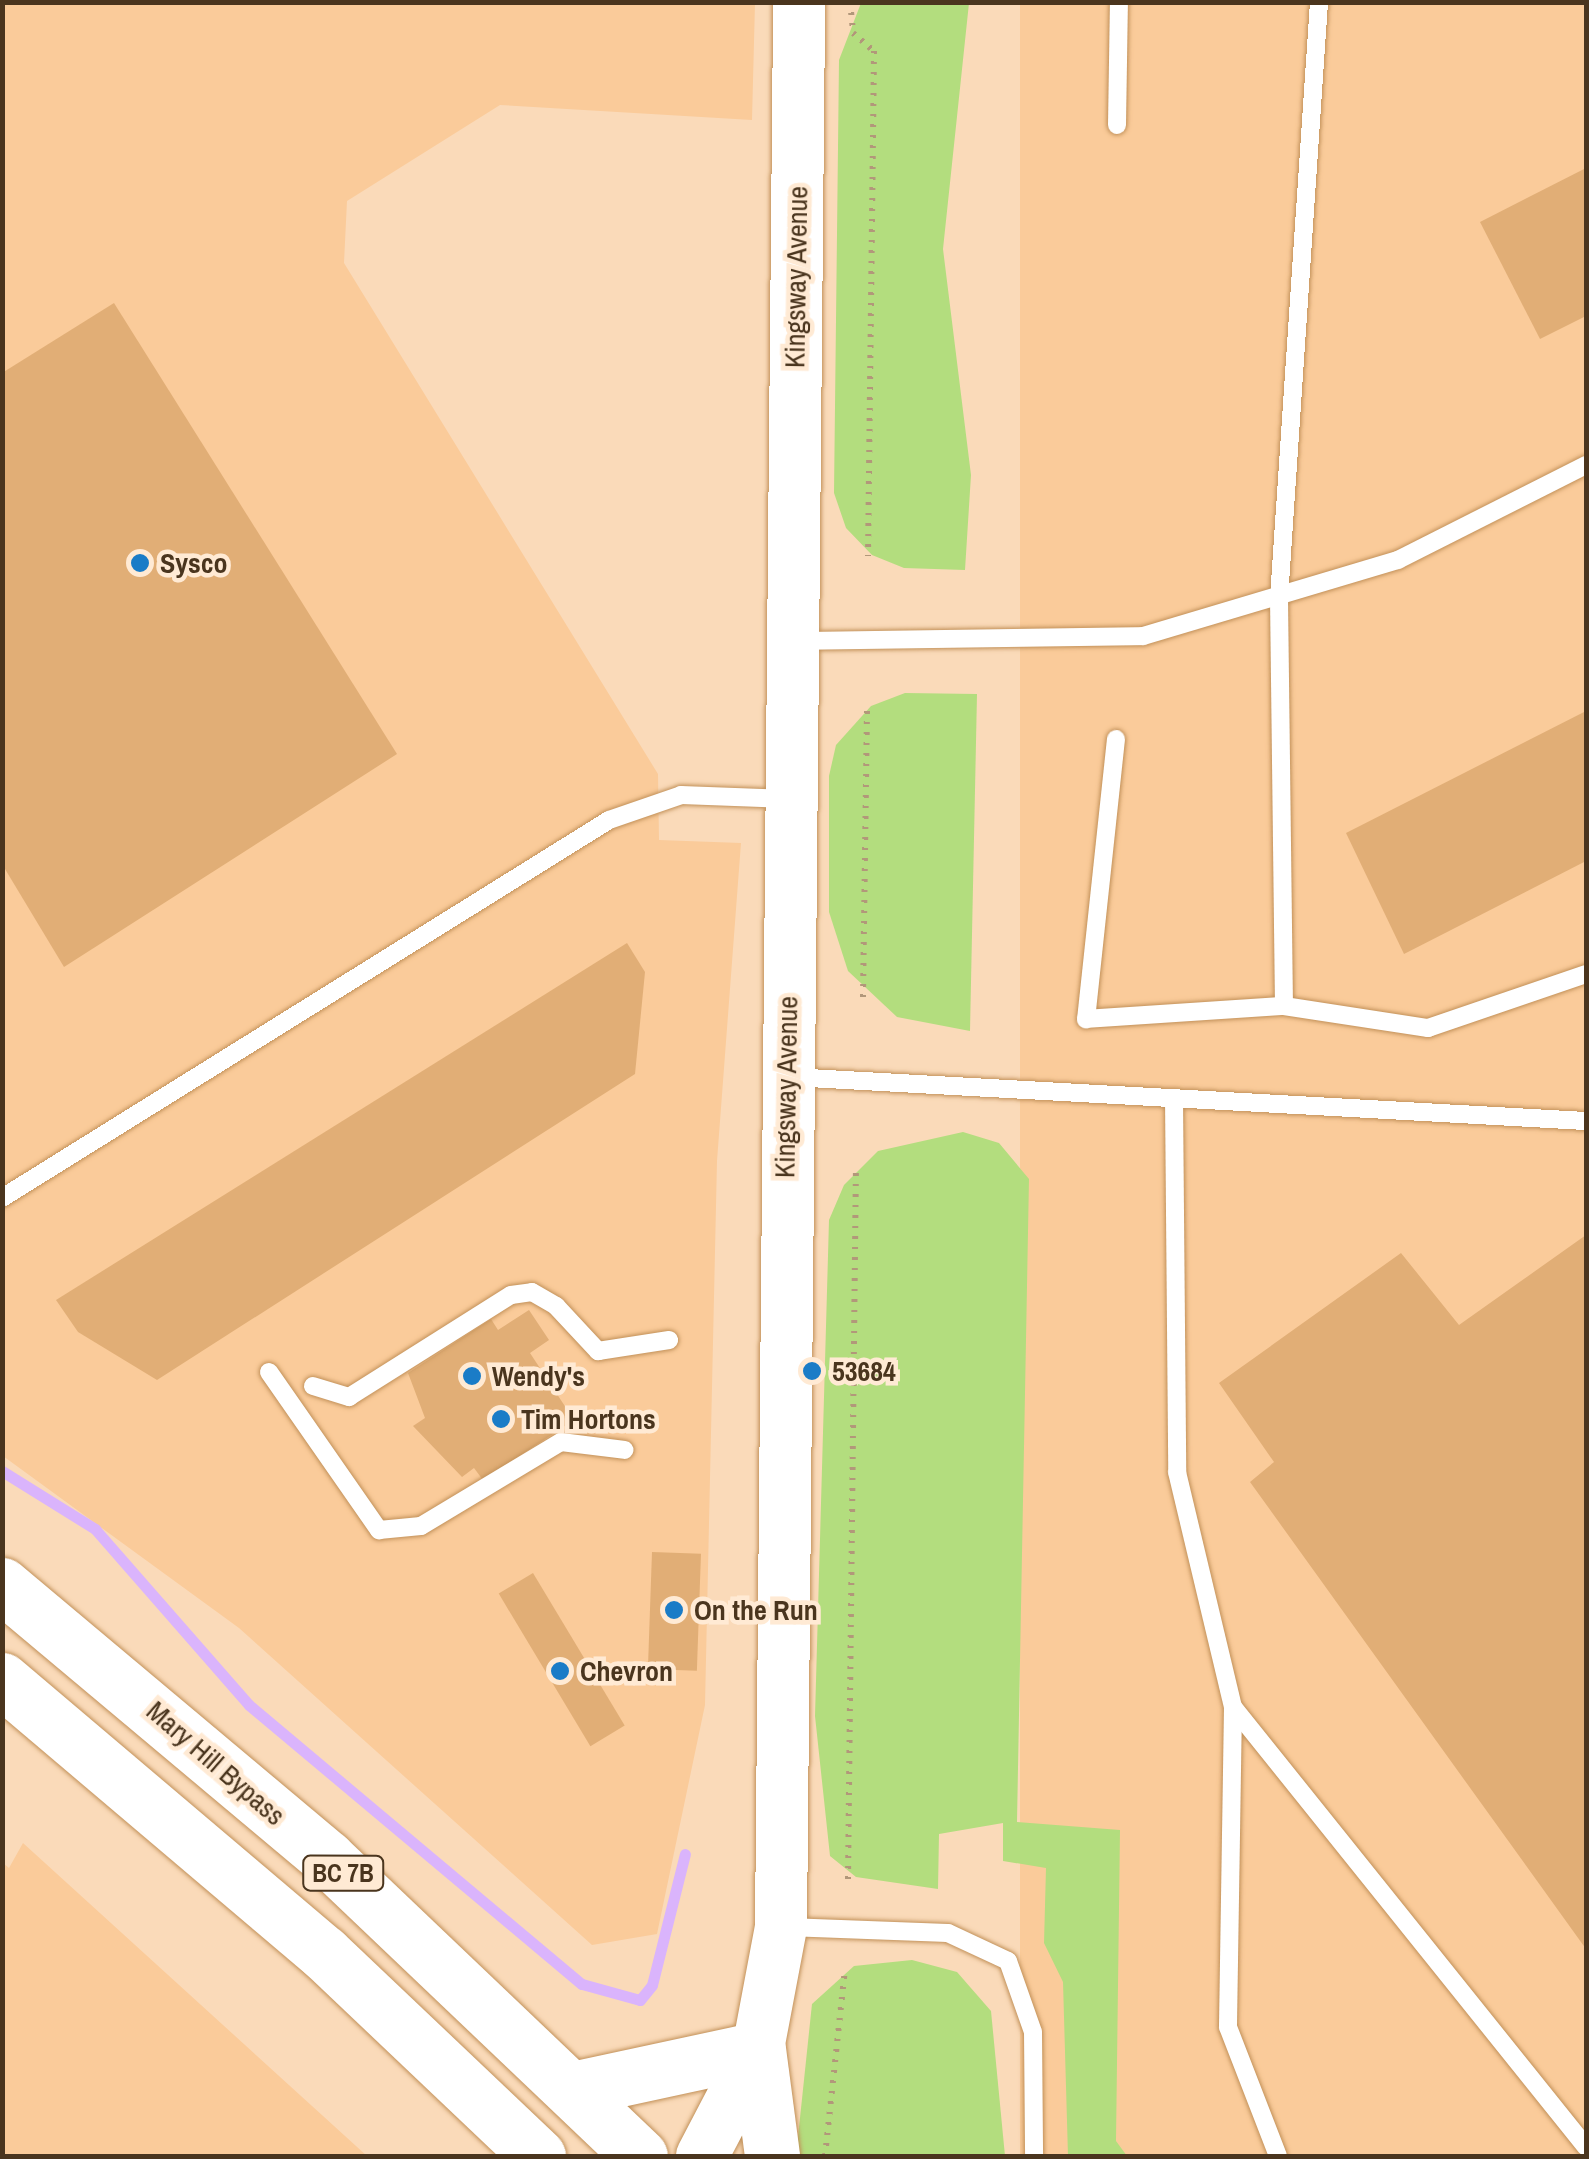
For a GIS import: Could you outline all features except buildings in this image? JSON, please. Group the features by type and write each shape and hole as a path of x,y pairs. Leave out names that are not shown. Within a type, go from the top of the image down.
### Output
{"highway":[{"name":"Mary Hill Bypass","path":"2,1584 327,1858 640,2156"},
{"name":"BC 7B","path":"2,1680 324,1953 504,2138 538,2156"},
{"path":"573,2089 758,2049 772,2156"}],"main road":[{"name":"Kingsway Avenue","path":"702,2156 758,2049 781,1927 786,1076 800,2"}],"lane":[{"path":"1117,125 1119,2"},
{"path":"1284,1006 1279,598 1320,2"},
{"path":"792,640 1144,636 1398,560 1586,465"},
{"path":"1116,739 1086,1020 1284,1006 1428,1028 1586,974"},
{"path":"2,1198 609,820 681,795 790,799"},
{"path":"786,1076 1586,1120"},
{"path":"1174,1098 1177,1472 1233,1707 1228,2027 1278,2156"},
{"path":"313,1386 349,1397 511,1295 532,1292 556,1306 598,1351 669,1340"},
{"path":"269,1372 379,1530 420,1526 561,1442 625,1450"},
{"path":"1233,1707 1586,2147"},
{"path":"781,1927 948,1934 1008,1960 1033,2032 1034,2156"}],"path":[{"path":"850,2 852,33 874,51 868,556"},
{"path":"863,997 867,706"},
{"path":"848,1879 856,1165"},
{"path":"825,2156 845,1968"}],"shaded area":[{"path":"3,3 755,3 752,120 500,105 347,201 344,263 658,774 659,840 741,843 717,1161 705,1705 657,1934 592,1945 239,1628 3,1456"},
{"path":"1020,3 1586,3 1586,2156 1020,2156"},
{"path":"23,1843 367,2156 3,2156 3,1863 9,1868"}],"green space":[{"path":"861,3 969,3 943,249 971,475 965,570 904,568 872,555 846,528 834,493 839,60"},
{"path":"905,693 977,694 970,1031 897,1017 848,971 829,912 829,776 836,745 871,706"},
{"path":"963,1132 999,1143 1029,1179 1017,1822 1120,1830 1116,2141 1127,2156 1068,2156 1063,1982 1044,1943 1046,1868 1003,1861 1003,1823 939,1834 938,1889 856,1877 830,1856 815,1716 829,1220 844,1185 878,1151"},
{"path":"912,1960 957,1972 991,2011 1005,2156 796,2156 812,2004 854,1966"}],"waterway":[{"path":"2,1471 95,1529 249,1705 582,1984 640,2000 652,1985 685,1854"}],"place":[{"name":"Sysco","path":"140,563"},
{"name":"53684","path":"812,1371"},
{"name":"Wendy's","path":"472,1376"},
{"name":"Tim Hortons","path":"501,1419"},
{"name":"On the Run","path":"674,1610"},
{"name":"Chevron","path":"560,1671"}]}
